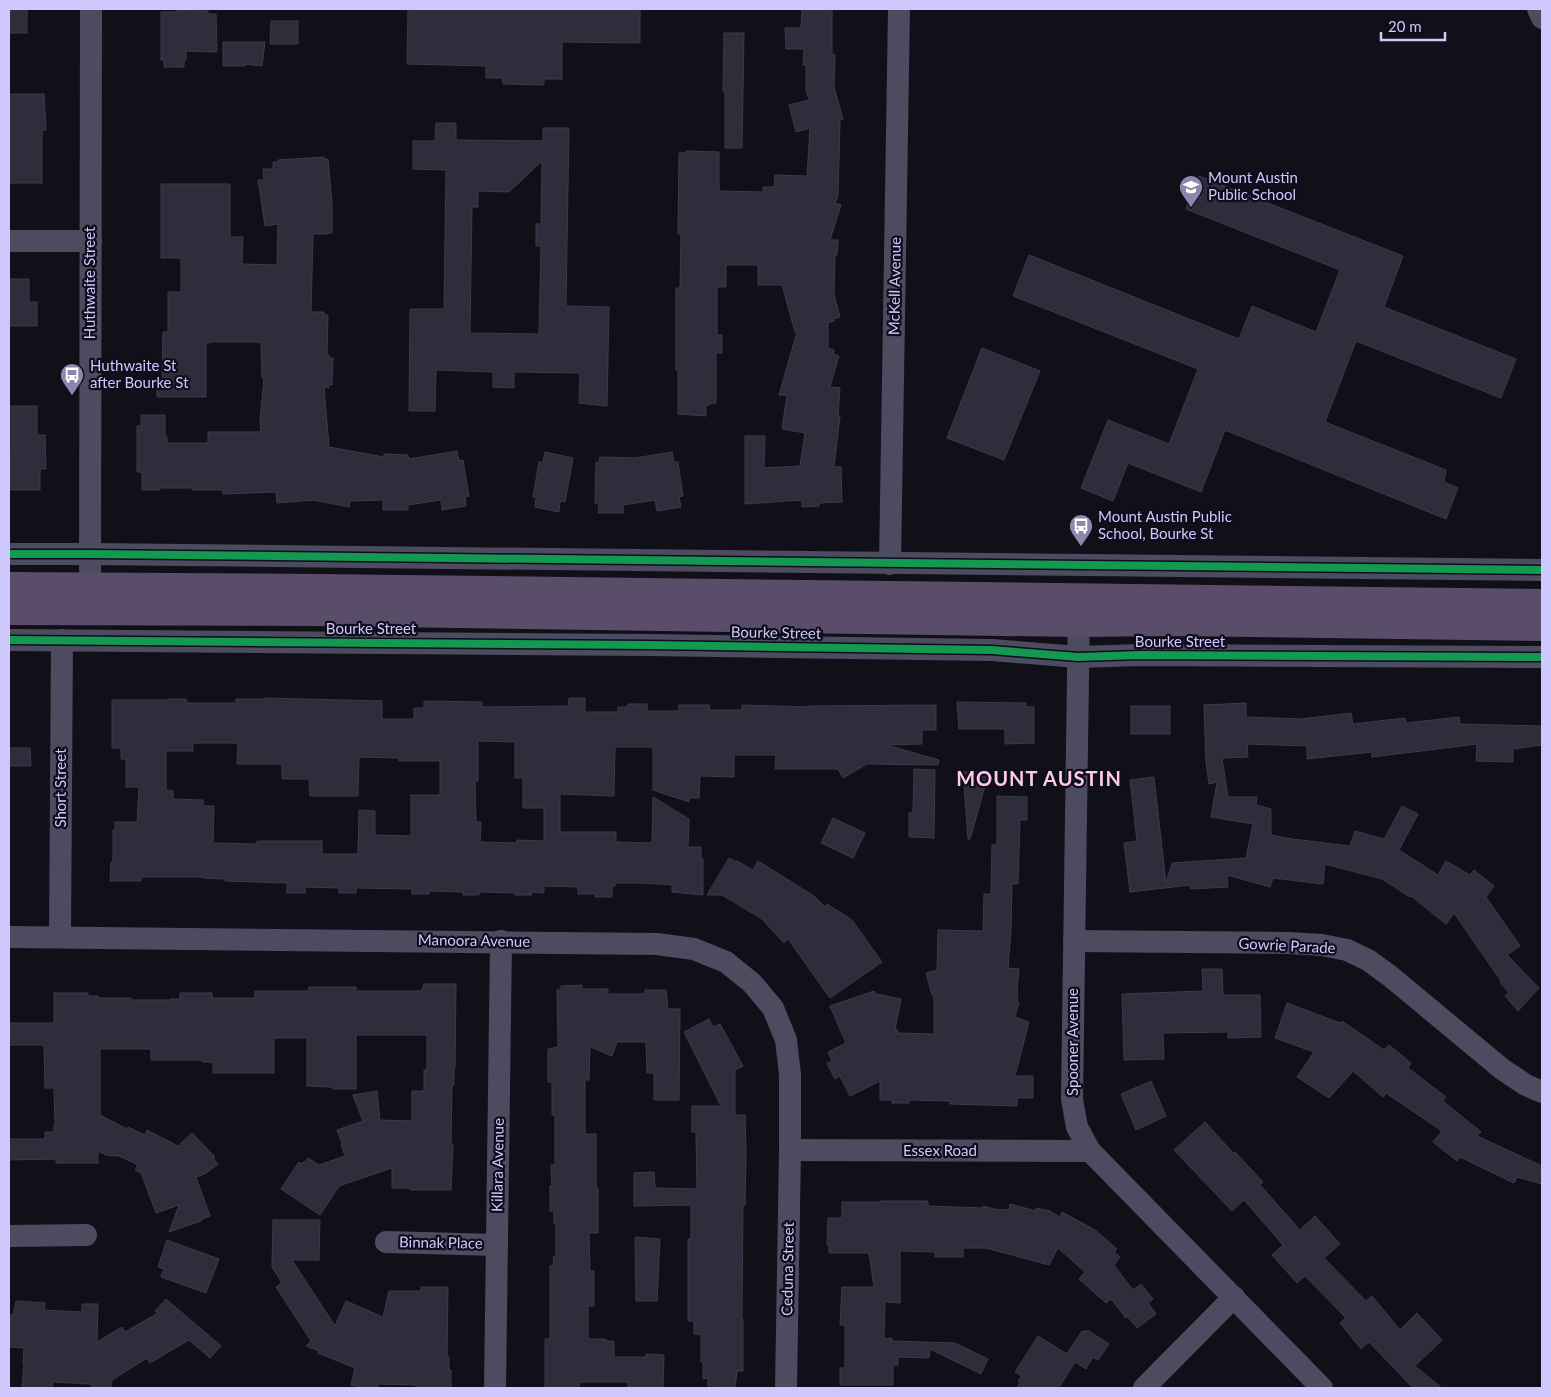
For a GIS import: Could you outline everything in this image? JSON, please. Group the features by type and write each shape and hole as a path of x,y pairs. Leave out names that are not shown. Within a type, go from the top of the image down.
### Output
{"main road":[{"name":"Bourke Street","path":"9,586 90,599 318,612 1079,610 1542,603"},
{"name":"Bourke Street","path":"9,611 90,599"},
{"name":"Bourke Street","path":"1079,610 1174,622 1542,626"}],"street":[{"name":"Huthwaite Street","path":"90,599 91,9"},
{"name":"McKell Avenue","path":"890,564 899,9"},
{"path":"1538,9 1542,18"},
{"path":"9,241 90,241"},
{"path":"9,554 1542,570"},
{"name":"Spooner Avenue","path":"1079,610 1072,1099 1077,1127 1090,1151 1322,1388"},
{"name":"Bourke Street","path":"9,640 640,644 992,650 1078,657 1141,655 1542,657"},
{"name":"Short Street","path":"60,937 62,640"},
{"name":"Manoora Avenue","path":"9,937 658,944 694,949 726,962 752,982 774,1008 786,1040 790,1074 790,1150"},
{"name":"Gowrie Parade","path":"1074,941 1289,943 1322,945 1347,950 1368,960 1390,976 1502,1069 1526,1085 1542,1092"},
{"name":"Killara Avenue","path":"495,1388 501,942"},
{"name":"Essex Road","path":"790,1150 1090,1151"},
{"name":"Ceduna Street","path":"786,1388 790,1150"},
{"path":"9,1236 86,1235"},
{"name":"Binnak Place","path":"386,1242 497,1244"},
{"path":"1144,1388 1234,1297"}],"building":[{"path":"9,9 27,9 27,33 9,33"},
{"path":"176,9 194,9 194,11 208,11 208,14 216,14 217,52 186,51 184,67 164,67 164,60 161,60 161,12 176,12"},
{"path":"408,9 640,9 640,43 562,42 562,79 544,79 544,85 503,84 502,78 486,78 486,66 407,64"},
{"path":"802,9 832,9 832,54 835,55 834,87 843,119 840,120 838,196 835,203 841,205 830,240 838,240 837,255 835,255 834,294 840,317 828,323 828,348 834,350 833,354 839,356 830,387 840,388 838,416 840,416 834,467 841,467 842,502 819,503 819,506 802,507 802,500 745,504 745,436 765,436 764,468 800,466 805,433 782,429 787,395 779,395 797,332 795,332 782,285 758,285 758,265 726,265 726,287 717,287 717,335 722,335 722,353 716,353 716,403 706,405 706,416 678,414 676,288 680,288 681,234 678,234 679,153 686,153 686,151 719,152 719,191 763,192 763,187 774,187 775,175 807,176 810,128 796,132 789,105 809,100 806,89 806,65 803,65 804,49 786,49 785,28 801,28"},
{"path":"271,21 298,21 298,44 270,44"},
{"path":"724,33 744,33 742,148 725,148 725,91 723,91"},
{"path":"223,42 265,42 262,66 245,64 245,66 223,66"},
{"path":"9,94 44,94 46,130 42,131 42,183 9,183"},
{"path":"436,123 456,123 456,140 543,141 543,128 569,128 566,306 609,307 607,406 579,403 580,373 514,372 514,388 493,387 493,372 436,370 435,411 409,411 410,309 444,309 446,170 413,169 413,141 435,141","holes":["542,161 541,224 536,224 536,246 541,246 539,334 470,333 472,207 478,207 478,191 509,192"]},
{"path":"324,157 324,159 328,159 332,204 332,233 313,234 311,312 324,312 324,315 328,315 327,355 329,355 329,358 333,358 332,385 328,385 329,388 324,387 329,447 384,457 384,454 408,455 409,459 457,451 459,461 463,460 469,496 465,497 466,506 442,510 441,500 408,505 408,510 383,510 383,500 350,501 349,507 313,500 277,503 276,492 223,494 223,490 192,490 192,488 142,490 142,472 137,472 137,426 141,426 141,415 165,415 165,437 167,437 167,443 208,443 208,432 261,432 260,420 264,378 262,378 261,342 206,343 206,397 157,397 157,378 162,378 163,332 168,332 168,292 181,292 181,258 161,258 161,184 230,184 230,237 243,237 242,264 277,265 278,224 265,226 258,180 264,180 263,169 273,169 273,162 278,162 278,160"},
{"path":"1199,176 1403,256 1384,307 1516,359 1501,398 1356,341 1325,422 1446,470 1444,482 1458,488 1446,519 1225,430 1201,492 1128,463 1113,501 1081,488 1108,420 1169,444 1198,369 1013,296 1029,255 1239,339 1252,306 1316,332 1340,270 1186,209"},
{"path":"10,279 29,279 29,302 37,302 37,326 9,326"},
{"path":"982,348 1040,371 1004,460 947,438"},
{"path":"11,406 37,406 37,435 45,435 46,469 40,469 40,490 9,490"},
{"path":"545,452 573,458 565,502 560,501 559,512 535,507 536,497 533,497 539,462 543,462"},
{"path":"672,452 674,462 678,462 683,496 679,497 681,507 657,511 655,500 623,505 623,513 598,513 599,503 595,503 596,462 599,463 600,457 635,458"},
{"path":"569,698 585,698 585,712 618,712 618,707 628,707 628,704 647,704 647,711 679,711 679,705 709,705 710,710 742,710 742,705 809,707 936,705 936,730 922,730 922,744 886,745 939,760 938,765 867,764 843,778 838,769 775,769 776,755 734,755 734,777 700,776 699,798 689,798 689,802 653,790 653,747 615,747 614,796 560,794 560,832 616,832 616,842 652,843 653,797 689,819 688,847 701,847 703,895 672,892 672,885 644,883 615,883 615,886 612,886 612,897 595,897 595,894 578,894 578,887 544,886 544,893 531,892 532,895 479,892 479,895 463,895 463,892 429,891 429,894 412,894 412,889 356,888 356,893 339,893 339,888 305,887 305,893 287,893 287,883 225,881 225,879 203,877 141,877 141,881 110,881 115,822 137,822 139,787 126,787 126,759 121,759 121,748 112,748 112,700 186,699 187,703 236,703 236,699 382,701 382,719 414,719 414,708 424,708 424,701 482,702 482,707 568,706","holes":["478,741 515,742 515,778 523,778 523,808 544,808 544,841 517,840 517,843 480,842 481,822 476,822 475,781 478,781","193,743 238,743 237,764 282,764 282,779 309,779 310,796 358,796 359,757 399,758 399,761 440,761 440,795 411,795 411,836 375,835 375,811 359,810 358,854 322,854 322,841 257,841 257,844 213,843 214,806 203,806 203,800 173,799 173,791 166,790 166,751 193,751"]},
{"path":"957,702 1026,703 1026,707 1034,707 1034,743 1005,744 1005,729 959,729"},
{"path":"1246,703 1246,717 1301,719 1351,713 1353,724 1405,718 1406,723 1459,717 1460,724 1542,726 1542,745 1513,749 1513,762 1476,761 1477,744 1372,757 1372,752 1307,759 1307,746 1247,744 1248,757 1222,758 1228,797 1257,797 1256,805 1271,809 1271,835 1350,846 1355,831 1384,839 1402,806 1418,814 1399,850 1438,875 1446,861 1470,875 1474,870 1494,886 1486,897 1520,946 1507,955 1539,988 1518,1011 1505,996 1509,993 1454,913 1446,924 1411,896 1382,879 1325,864 1323,884 1273,878 1270,887 1227,875 1228,887 1191,889 1190,885 1130,892 1124,843 1137,841 1130,780 1154,777 1166,883 1172,863 1246,858 1253,824 1211,817 1217,782 1209,784 1206,762 1204,705"},
{"path":"1131,706 1170,706 1170,734 1131,734"},
{"path":"9,748 30,748 31,766 9,766"},
{"path":"914,769 935,770 934,838 909,837 909,813 913,813"},
{"path":"963,772 989,772 970,839 968,839"},
{"path":"997,796 1027,797 1027,820 1020,820 1018,884 1012,884 1008,968 1019,969 1017,1001 1019,1002 1015,1017 1029,1022 1015,1076 1033,1076 1033,1098 1017,1098 1017,1106 950,1104 950,1101 909,1100 909,1103 892,1103 892,1100 880,1100 880,1081 850,1096 840,1076 835,1079 827,1063 832,1061 828,1052 846,1043 830,1006 874,991 876,994 901,999 895,1029 898,1030 897,1033 934,1034 934,995 932,995 926,973 937,970 938,930 983,931 984,894 991,894 992,845 997,845"},
{"path":"833,818 865,833 853,858 821,843"},
{"path":"729,858 753,870 758,861 814,896 825,907 827,904 852,920 882,962 830,998 788,939 784,943 762,919 722,895 707,895"},
{"path":"1202,969 1222,969 1223,995 1260,995 1261,1037 1228,1038 1228,1032 1163,1033 1164,1059 1124,1060 1122,994 1203,991"},
{"path":"424,984 456,984 455,1068 454,1085 452,1085 451,1144 453,1144 451,1190 392,1188 392,1168 339,1186 320,1215 281,1189 299,1162 302,1164 308,1158 319,1165 345,1156 337,1130 363,1121 353,1095 377,1091 380,1120 412,1121 412,1091 424,1091 424,1070 427,1070 427,1035 356,1035 356,1089 307,1086 307,1038 274,1038 274,1073 213,1073 213,1062 202,1062 202,1060 151,1060 151,1049 100,1049 100,1115 127,1129 128,1127 145,1135 147,1130 178,1146 192,1133 215,1157 213,1158 218,1164 205,1174 196,1177 210,1216 169,1232 179,1205 156,1213 141,1173 135,1170 138,1165 119,1156 106,1155 98,1151 98,1163 56,1163 56,1159 9,1160 9,1139 45,1139 45,1132 54,1132 54,1088 45,1088 44,1045 9,1045 9,1023 54,1023 54,993 88,993 88,996 98,996 98,998 131,998 132,1000 180,999 180,993 212,993 212,998 255,998 255,991 309,991 309,987 356,987 356,991 422,991"},
{"path":"582,985 582,989 608,989 608,994 645,994 645,990 666,990 668,1009 680,1009 679,1100 654,1100 654,1073 647,1073 646,1042 617,1042 612,1056 590,1047 589,1080 585,1080 585,1134 596,1134 596,1188 598,1188 598,1233 589,1233 590,1271 594,1271 594,1306 588,1306 588,1339 614,1341 614,1357 646,1357 646,1354 664,1355 663,1387 628,1387 628,1382 579,1382 579,1388 545,1388 545,1339 550,1339 550,1266 554,1265 553,1257 556,1257 556,1224 554,1224 554,1211 550,1211 551,1165 555,1165 555,1115 552,1115 552,1082 548,1082 548,1049 558,1047 557,990 561,990 561,986"},
{"path":"1287,1003 1340,1023 1342,1021 1384,1050 1389,1045 1411,1063 1408,1068 1446,1097 1443,1101 1481,1132 1477,1136 1542,1166 1542,1184 1517,1177 1514,1183 1460,1157 1457,1161 1433,1142 1442,1131 1386,1093 1383,1097 1353,1071 1329,1098 1297,1077 1314,1052 1275,1038"},
{"path":"709,1019 713,1027 720,1024 743,1066 735,1070 735,1115 745,1115 746,1152 745,1205 743,1205 743,1371 737,1371 735,1388 708,1386 708,1378 703,1379 701,1334 694,1334 694,1321 688,1321 688,1239 691,1239 691,1205 634,1206 634,1173 654,1172 655,1188 697,1189 696,1132 692,1132 692,1106 721,1106 684,1032"},
{"path":"1151,1081 1166,1116 1136,1130 1121,1094"},
{"path":"1205,1122 1263,1182 1260,1185 1300,1230 1315,1216 1340,1244 1324,1258 1366,1301 1372,1296 1400,1330 1417,1313 1442,1340 1415,1366 1442,1388 1413,1388 1369,1342 1361,1349 1340,1323 1346,1318 1305,1276 1297,1283 1272,1255 1283,1245 1244,1200 1232,1211 1174,1150"},
{"path":"928,1201 928,1206 983,1208 983,1206 1009,1210 1010,1204 1036,1211 1036,1208 1050,1211 1060,1217 1062,1212 1095,1230 1117,1249 1114,1252 1120,1257 1114,1265 1133,1290 1141,1284 1153,1299 1148,1303 1156,1314 1137,1328 1127,1316 1126,1318 1111,1299 1106,1303 1079,1279 1085,1272 1058,1248 1049,1265 986,1248 963,1248 963,1257 935,1257 935,1252 900,1251 900,1303 885,1302 884,1339 892,1338 892,1341 955,1343 988,1359 981,1374 930,1349 929,1358 898,1357 898,1365 893,1365 893,1385 840,1385 840,1368 845,1368 845,1325 840,1325 842,1287 874,1287 869,1253 829,1253 829,1245 827,1245 828,1218 842,1218 842,1202"},
{"path":"273,1220 320,1220 319,1260 292,1260 335,1326 346,1301 383,1317 389,1291 421,1291 421,1287 448,1287 447,1357 449,1357 449,1370 451,1370 451,1387 378,1384 378,1388 363,1388 351,1385 355,1368 306,1346 311,1341 276,1287 282,1283 272,1267"},
{"path":"635,1237 660,1239 657,1301 636,1301"},
{"path":"167,1240 219,1259 206,1293 161,1277 164,1269 158,1267"},
{"path":"166,1299 221,1346 210,1358 189,1340 150,1363 147,1358 112,1380 111,1388 91,1388 91,1384 53,1382 52,1388 22,1388 24,1348 9,1347 9,1315 13,1315 16,1301 45,1303 44,1310 82,1312 82,1304 98,1304 97,1342 122,1327 125,1332 158,1313 155,1311"},
{"path":"1082,1331 1089,1331 1109,1344 1098,1360 1093,1357 1086,1369 1075,1362 1059,1388 1017,1388 1020,1382 1018,1381 1022,1376 1015,1372 1038,1336 1067,1354"}],"cycle path":[{"path":"9,554 1542,570"},
{"path":"9,640 650,645 992,650 1078,657 1141,655 1542,657"}],"place":[{"name":"Mount Austin Public School","path":"1191,208"},
{"name":"Huthwaite St after Bourke St","path":"72,396"},
{"name":"Mount Austin Public School, Bourke St","path":"1081,547"}],"district":[{"name":"MOUNT AUSTIN","path":"1039,779"}]}
